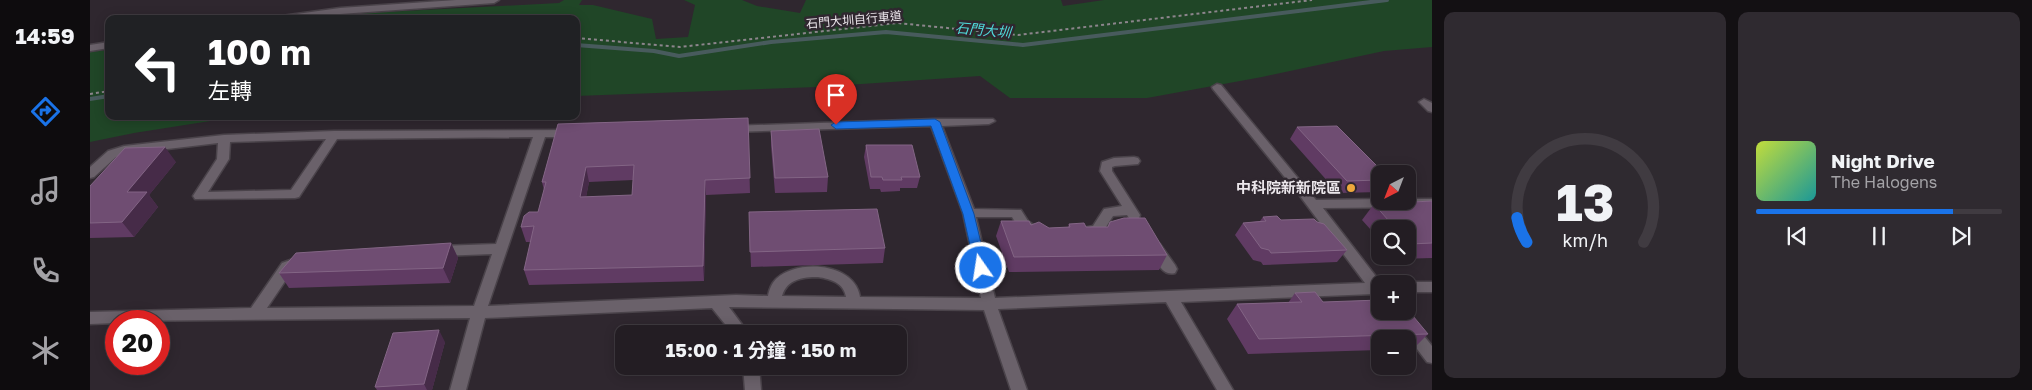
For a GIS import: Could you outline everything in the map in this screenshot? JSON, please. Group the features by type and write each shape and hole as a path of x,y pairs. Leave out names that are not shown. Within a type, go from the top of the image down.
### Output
{"street":[{"path":"311,15 340,11 494,0"},
{"path":"90,48 105,46"},
{"path":"1218,87 1313,204 1371,280"},
{"path":"718,129 989,121"},
{"path":"935,122 969,214 989,304 1019,390"},
{"path":"90,174 112,154 124,150 224,139 334,135 580,133"},
{"path":"458,390 478,312 502,249 540,134"},
{"path":"224,139 223,159 199,196 295,194 334,135"},
{"path":"1134,161 1114,162 1106,165 1106,171 1140,225"},
{"path":"1313,204 1432,202"},
{"path":"1070,232 1097,230 1109,212 1131,210"},
{"path":"969,214 1016,212 1023,224 1031,230 1050,232"},
{"path":"1150,240 1170,269"},
{"path":"430,252 502,249"},
{"path":"255,314 288,267 295,262 304,262"},
{"path":"772,302 781,282 795,273 821,273 840,277 852,288 854,302"},
{"path":"1416,287 1432,287"},
{"path":"90,318 478,312 772,302 989,304 1371,290"},
{"path":"1170,296 1225,390"},
{"path":"717,303 735,325"},
{"path":"1402,320 1432,357"},
{"path":"752,375 753,390"}],"path":[{"name":"石門大圳自行車道","path":"580,38 680,47 897,24 1018,35 1312,0"},
{"path":"90,94 105,91"}],"green space":[{"path":"564,0 582,0 579,5 593,5 652,19 656,39 688,37 695,5 684,0 742,0 757,6 800,13 806,0 1061,0 1063,6 1104,0 1432,0 1432,47 1384,51 1262,77 1147,98 1010,98 980,76 817,87 580,96 580,15 327,15 559,3"},
{"path":"105,50 105,120 217,120 90,142 90,52"}],"building":[{"path":"748,118 750,178 705,180 703,266 524,270 534,226 521,227 524,216 529,212 538,212 546,182 542,182 558,124","holes":["634,165 632,195 580,197 586,167"]},
{"path":"1337,126 1376,165 1371,165 1371,180 1347,181 1297,127"},
{"path":"819,129 828,177 775,178 771,131"},
{"path":"866,145 912,145 920,177 901,177 902,180 883,180 882,177 871,177"},
{"path":"165,147 127,192 147,192 122,222 90,223 90,186 125,148"},
{"path":"1432,201 1432,243 1416,244 1416,220 1388,220 1379,210 1416,210 1416,202"},
{"path":"877,209 885,248 750,252 749,212"},
{"path":"1277,216 1281,220 1314,219 1324,224 1347,250 1271,253 1269,250 1261,248 1243,223 1266,221 1263,217"},
{"path":"1124,218 1145,218 1167,255 1014,257 1001,221 1029,221 1031,225 1039,222 1049,228 1070,227 1069,224 1084,223 1086,227 1108,227 1110,222"},
{"path":"451,243 443,268 279,273 296,253"},
{"path":"1315,292 1323,302 1371,300 1371,320 1416,320 1428,334 1416,334 1416,330 1371,330 1371,336 1259,339 1237,304 1302,302 1295,293"},
{"path":"439,330 424,384 375,387 393,333"}],"waterway":[{"name":"石門大圳","path":"580,45 654,51 679,56 771,42 886,32 1023,45 1387,0"},
{"name":"石門大圳","path":"90,99 105,97"}],"place":[{"name":"中科院新新院區","path":"1351,188"}],"route":[{"path":"836,125 935,122 969,214 981,268"}]}
